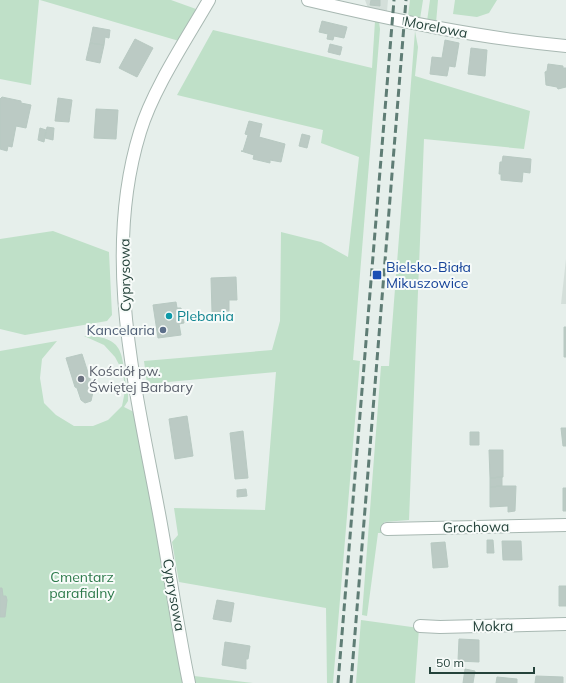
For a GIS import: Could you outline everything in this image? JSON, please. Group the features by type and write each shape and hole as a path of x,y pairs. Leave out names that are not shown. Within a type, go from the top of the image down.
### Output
{"street":[{"name":"Cyprysowa","path":"189,683 126,325 122,264 126,207 140,134 147,111 209,0"},
{"name":"Morelowa","path":"308,0 360,6 480,35 566,46"},
{"name":"Grochowa","path":"387,529 566,525"},
{"name":"Mokra","path":"420,626 440,627 566,624"}],"shaded area":[{"path":"365,0 388,0 387,11 368,8"},
{"path":"566,259 566,304 561,304"}],"green space":[{"path":"0,0 39,0 31,85 0,79"},
{"path":"40,0 171,0 196,9 179,41"},
{"path":"410,0 423,0 420,19 408,16"},
{"path":"430,0 438,0 436,23 427,21"},
{"path":"455,0 497,0 489,13 477,17 453,14"},
{"path":"375,21 379,22 380,29 353,360 360,361 333,683 327,683 326,608 179,582 172,542 178,535 174,508 265,510 276,372 147,384 144,361 272,350 280,321 281,232 321,242 348,257 359,157 321,143 323,130 177,95 213,30 372,68"},
{"path":"415,31 418,47 415,76 530,111 524,149 424,139 409,520 384,522 382,533 378,533 367,616 362,615 381,366 389,366"},
{"path":"53,231 109,252 112,315 107,321 25,335 0,329 0,239"},
{"name":"Cmentarz parafialny","path":"84,336 99,337 109,340 116,345 123,360 128,394 128,401 124,407 136,413 183,683 0,683 0,351 57,341 42,359 40,378 44,403 56,415 74,426 93,426 108,420 122,406 125,391 123,372 115,357 104,345"},
{"path":"361,620 419,628 415,683 356,683"},
{"path":"194,676 253,683 195,683"}],"building":[{"path":"371,0 380,0 380,6 370,5"},
{"path":"322,21 347,27 344,38 334,36 333,40 327,39 328,34 319,32"},
{"path":"93,27 110,30 109,38 105,37 104,45 90,43"},
{"path":"135,39 153,48 137,77 119,68"},
{"path":"445,40 459,43 455,67 449,66 447,76 430,74 432,57 442,58"},
{"path":"90,43 104,45 100,63 86,60"},
{"path":"330,44 342,47 340,55 328,52"},
{"path":"471,48 487,50 485,76 468,74"},
{"path":"548,64 563,66 563,68 566,68 566,87 558,89 557,87 546,85 545,72 547,71"},
{"path":"2,97 31,105 26,128 16,126 12,147 8,146 7,151 0,149 0,99"},
{"path":"58,98 72,100 69,122 55,121"},
{"path":"96,109 118,110 116,139 94,138"},
{"path":"249,121 262,124 259,137 285,144 281,162 270,160 270,163 253,159 254,155 241,151 243,151 248,135 245,134"},
{"path":"47,127 54,128 53,140 45,138"},
{"path":"40,128 46,130 44,142 38,140"},
{"path":"302,134 310,136 307,148 299,146"},
{"path":"503,156 531,159 530,173 523,172 522,182 501,180 501,174 499,174 500,162 502,162"},
{"path":"236,277 237,300 229,300 229,311 212,312 211,278"},
{"name":"Plebania","path":"176,302 177,308 181,308 184,323 179,324 181,335 158,338 153,305"},
{"path":"564,327 566,327 566,357 564,357"},
{"name":"Kościół pw. Świętej Barbary","path":"82,354 91,382 95,381 98,390 93,392 91,401 85,403 81,400 77,388 75,387 66,358"},
{"path":"187,416 193,456 175,459 169,419"},
{"path":"561,428 566,428 566,446 563,446"},
{"path":"243,431 248,478 235,479 230,433"},
{"path":"470,432 479,432 479,445 470,445"},
{"path":"489,450 503,450 503,477 490,478"},
{"path":"502,477 502,486 490,487 490,478"},
{"path":"516,486 515,511 508,512 508,506 490,507 490,487"},
{"path":"563,488 566,488 566,511 563,511"},
{"path":"246,489 247,496 237,497 237,490"},
{"path":"487,540 493,540 494,553 487,553"},
{"path":"502,541 521,541 522,560 503,560"},
{"path":"445,542 448,567 433,568 431,543"},
{"path":"559,586 566,586 566,606 559,606"},
{"path":"0,588 2,588 3,596 6,596 7,600 5,617 0,617"},
{"path":"217,600 234,603 231,622 213,619"},
{"path":"459,639 479,640 479,662 458,661"},
{"path":"225,642 250,646 248,659 246,659 246,669 222,665"},
{"path":"465,669 475,671 473,683 463,683"},
{"path":"536,676 563,677 563,683 535,683"},
{"path":"497,677 517,679 517,683 496,683"}],"railway":[{"path":"338,683 394,0"},
{"path":"351,683 406,0"}],"place":[{"name":"Bielsko-Biała Mikuszowice","path":"377,275"},
{"name":"Plebania","path":"169,316"},
{"name":"Kancelaria","path":"163,330"},
{"name":"Kościół pw. Świętej Barbary","path":"81,379"}]}
